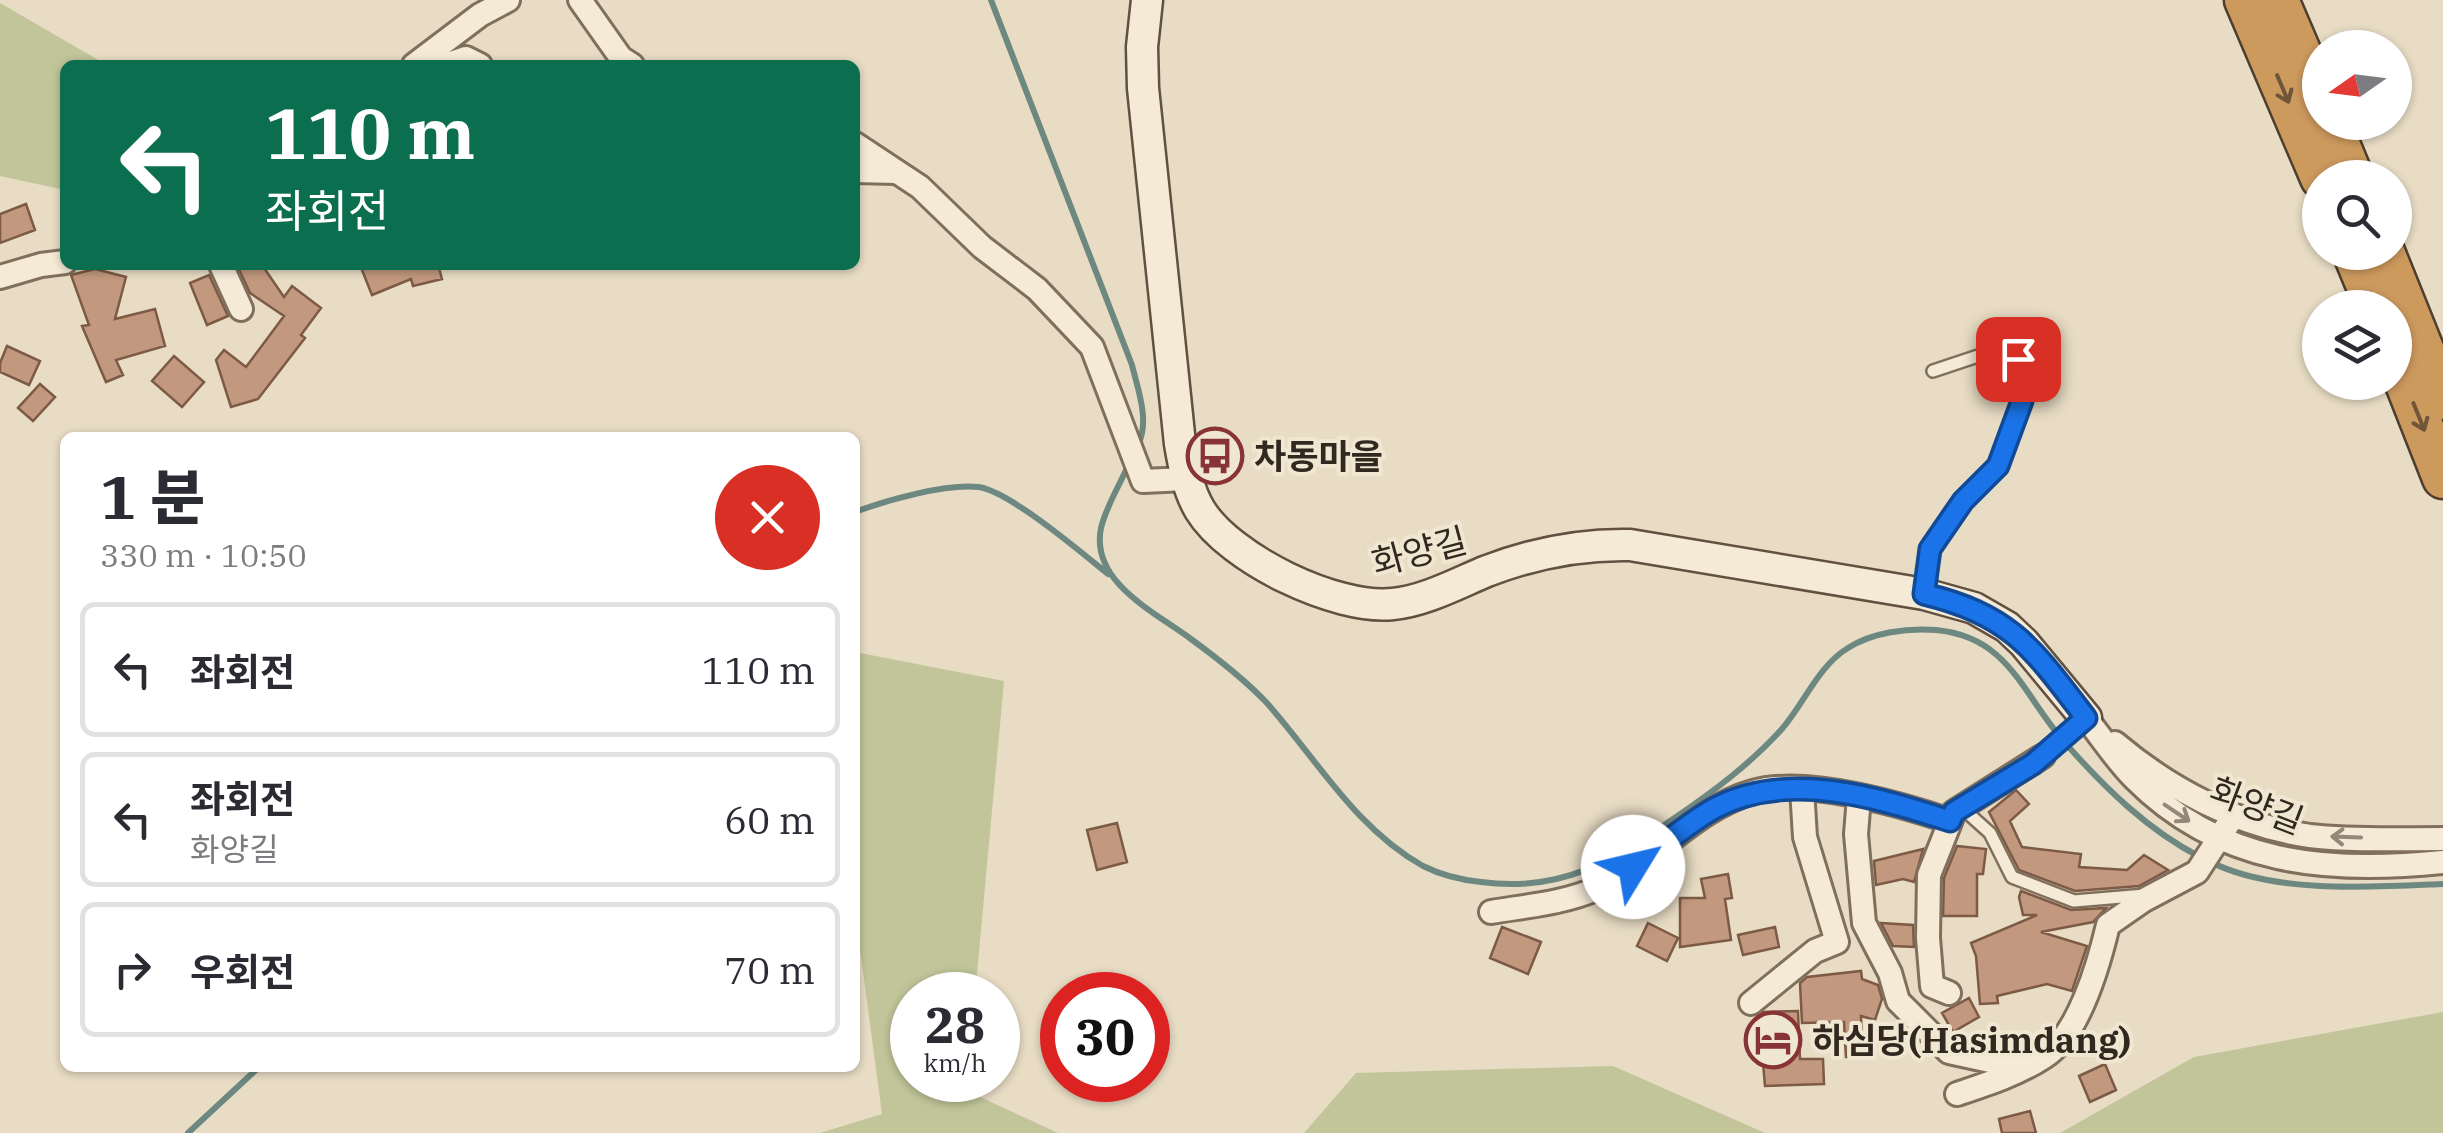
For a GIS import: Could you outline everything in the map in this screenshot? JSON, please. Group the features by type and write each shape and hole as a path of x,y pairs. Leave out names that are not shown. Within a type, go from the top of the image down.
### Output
{"highway":[{"path":"2246,0 2313,160"},
{"path":"2278,0 2302,56"},
{"path":"2391,270 2443,399"},
{"path":"2412,399 2443,478"}],"street":[{"path":"421,60 480,15 508,0"},
{"path":"580,0 624,60"},
{"name":"화양길","path":"1147,0 1143,88 1186,479 1198,508 1213,528 1273,570 1340,599 1396,604 1524,558 1597,545 1630,545 1924,594 1974,608 2008,628 2056,678 2077,726 2151,794 2217,843 2320,866 2443,862"},
{"path":"860,148 920,188 982,248 1038,288 1092,347 1143,481 1186,479"},
{"path":"860,172 895,172"},
{"path":"0,277 60,263"},
{"path":"223,270 241,309"},
{"name":"화양길","path":"2077,726 2123,750 2174,785 2234,815 2271,828 2312,836 2443,839"},
{"path":"1949,993 1932,986 1929,875 1956,814 2043,756"},
{"path":"1491,912 1596,889 1714,809 1755,791 1802,789 1956,814"},
{"path":"1752,1003 1815,951 1837,942 1805,837 1802,789"},
{"path":"1859,797 1856,834 1864,923 1890,973 1898,1000 1949,1052 2022,1068"},
{"path":"1957,1094 1994,1082 2048,1056 2074,1024 2108,925 2197,872 2234,815"}],"lane":[{"path":"1924,594 1930,549 1963,501 1998,466 2022,401 2018,359 1992,351 1933,371"},
{"path":"2043,756 2077,726"},
{"path":"1956,814 1990,833 2012,877 2074,901 2154,895"}],"green space":[{"path":"0,3 98,60 60,60 60,189 0,176"},
{"path":"860,653 1004,681 977,972 890,972 890,1102 991,1102 1058,1133 820,1133 882,1114 860,949"},
{"path":"2443,1012 2443,1133 2060,1133 2194,1057"},
{"path":"1613,1066 1765,1133 1304,1133 1356,1073"}],"building":[{"path":"26,204 35,230 0,243 0,214"},
{"path":"99,270 126,277 115,319 155,309 165,346 116,360 123,375 106,382 82,326 89,325 71,275"},
{"path":"239,270 265,270 284,297 292,286 321,308 301,335 305,338 258,399 231,407 216,360 224,350 246,367 284,316 250,293"},
{"path":"362,270 440,270 442,279 413,286 411,279 372,295"},
{"path":"209,275 228,316 207,325 190,283"},
{"path":"7,346 40,361 29,385 0,372"},
{"path":"174,356 204,382 182,407 152,381"},
{"path":"40,384 55,397 33,421 18,408"},
{"path":"2016,790 2029,804 2010,821 2022,847 2081,854 2079,867 2127,870 2144,855 2168,870 2139,886 2075,891 2019,870 1989,812"},
{"path":"1117,823 1127,862 1097,870 1087,830"},
{"path":"1957,846 1986,849 1983,874 1977,874 1977,916 1943,916 1944,878"},
{"path":"1923,849 1914,882 1903,879 1876,885 1874,861"},
{"path":"1728,874 1732,898 1725,899 1731,940 1680,947 1680,898 1705,898 1701,879"},
{"path":"2021,891 2071,910 2106,908 2093,922 2041,932 2087,946 2072,991 2047,984 1997,996 1998,1003 1980,1004 1976,956 1971,943 2037,915 2023,915"},
{"path":"1648,923 1678,938 1667,961 1637,946"},
{"path":"1881,923 1913,925 1914,947 1893,946"},
{"path":"1502,927 1541,942 1528,974 1490,958"},
{"path":"1775,927 1779,947 1743,955 1738,935"},
{"path":"1861,971 1862,979 1878,985 1882,999 1875,1020 1861,1016 1862,1056 1846,1057 1844,1022 1802,1023 1800,983 1807,977"},
{"path":"1969,998 1979,1017 1953,1032 1942,1013"},
{"path":"1798,1011 1800,1059 1823,1059 1824,1084 1765,1086 1759,1015"},
{"path":"2105,1064 2116,1090 2090,1102 2079,1076"},
{"path":"2030,1111 2036,1133 2002,1133 1999,1119"}],"waterway":[{"path":"991,0 1132,365 1143,416 1138,445"},
{"path":"1128,466 1101,528 1100,547 1115,580 1248,685 1377,832 1437,872 1481,882 1537,883 1608,860 1676,817 1744,766 1781,730 1837,656 1868,638 1914,630 1961,635 1999,657 2052,727 2097,777 2145,821 2200,857"},
{"path":"860,510 933,490 978,487 1025,510 1108,574"},
{"path":"2211,862 2236,872 2293,884 2443,884"},
{"path":"188,1133 254,1072"}],"place":[{"name":"차동마을","path":"1215,456"},
{"name":"하심당(Hasimdang)","path":"1773,1040"}],"route":[{"path":"1633,867 1714,809 1755,791 1833,792 1902,805 1950,821 1954,812 2033,764 2086,718 2056,678 2008,628 1974,608 1924,594 1930,549 1963,501 1998,466 2022,401 2018,359"}]}
